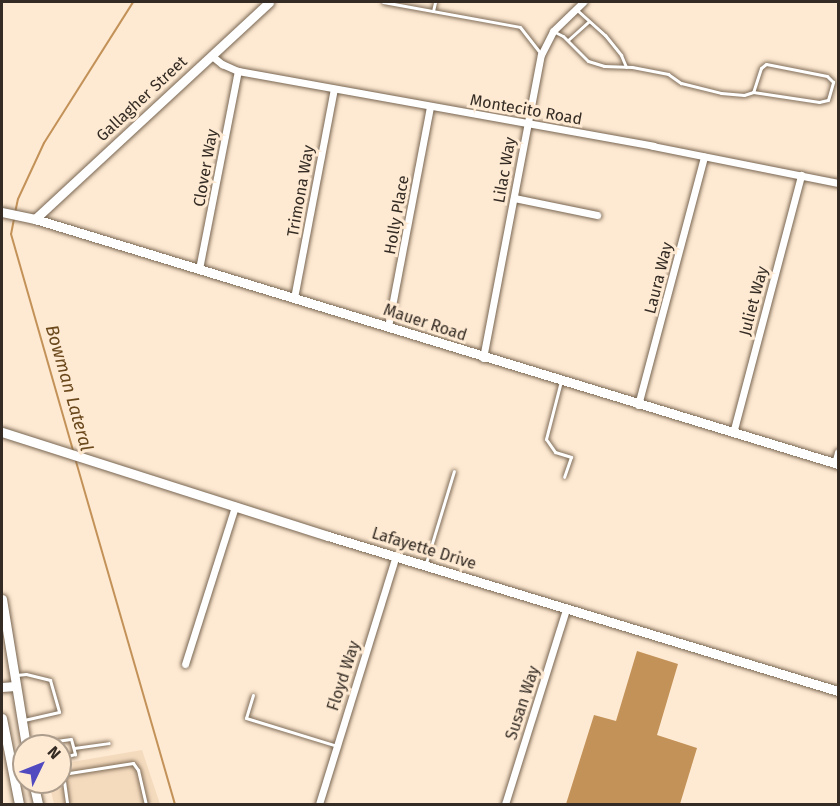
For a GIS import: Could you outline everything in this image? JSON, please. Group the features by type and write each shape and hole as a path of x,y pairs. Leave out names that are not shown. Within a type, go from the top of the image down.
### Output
{"street":[{"name":"Gallagher Street","path":"35,219 269,2"},
{"name":"Lilac Way","path":"483,357 541,54 553,31 583,2"},
{"name":"Montecito Road","path":"212,56 222,64 238,71 527,123 838,183"},
{"name":"Clover Way","path":"199,269 238,71"},
{"name":"Trimona Way","path":"294,298 334,89"},
{"name":"Holly Place","path":"388,327 430,107"},
{"name":"Laura Way","path":"638,405 704,157"},
{"name":"Juliet Way","path":"733,433 801,176"},
{"path":"514,198 597,215"},
{"name":"Mauer Road","path":"4,212 35,219 837,464"},
{"name":"Lafayette Drive","path":"2,432 566,609 838,691"},
{"path":"837,464 838,452"},
{"path":"185,664 235,506"},
{"name":"Floyd Way","path":"319,804 396,556"},
{"path":"2,599 24,734"},
{"name":"Susan Way","path":"505,804 566,609"},
{"path":"2,687 14,681"},
{"path":"2,718 19,804"}],"lane":[{"path":"383,2 520,27 541,54"},
{"path":"433,11 435,2"},
{"path":"575,8 610,42 626,67"},
{"path":"568,40 589,21"},
{"path":"553,31 568,40 588,61 604,66 668,74 681,83 721,93 744,95 753,92 819,102 828,100 833,82 827,76 766,64 761,68 753,92"},
{"path":"561,381 546,439 555,452 571,457 564,477"},
{"path":"426,564 454,471"},
{"path":"14,681 26,674 50,680 59,712 21,720"},
{"path":"254,695 246,718 337,746"},
{"path":"72,742 74,748 74,756 72,756"},
{"path":"74,748 109,743"},
{"path":"72,772 133,763 138,770 146,804"}],"shaded area":[{"path":"637,651 678,664 657,735 697,748 680,804 566,804 594,715 616,721"},
{"path":"142,750 160,804 54,804 52,794 72,794 72,762"}],"waterway":[{"name":"Bowman Lateral","path":"15,213 18,199 44,143 133,2"},
{"name":"Bowman Lateral","path":"14,219 11,234 74,453"},
{"name":"Bowman Lateral","path":"75,458 175,804"}]}
